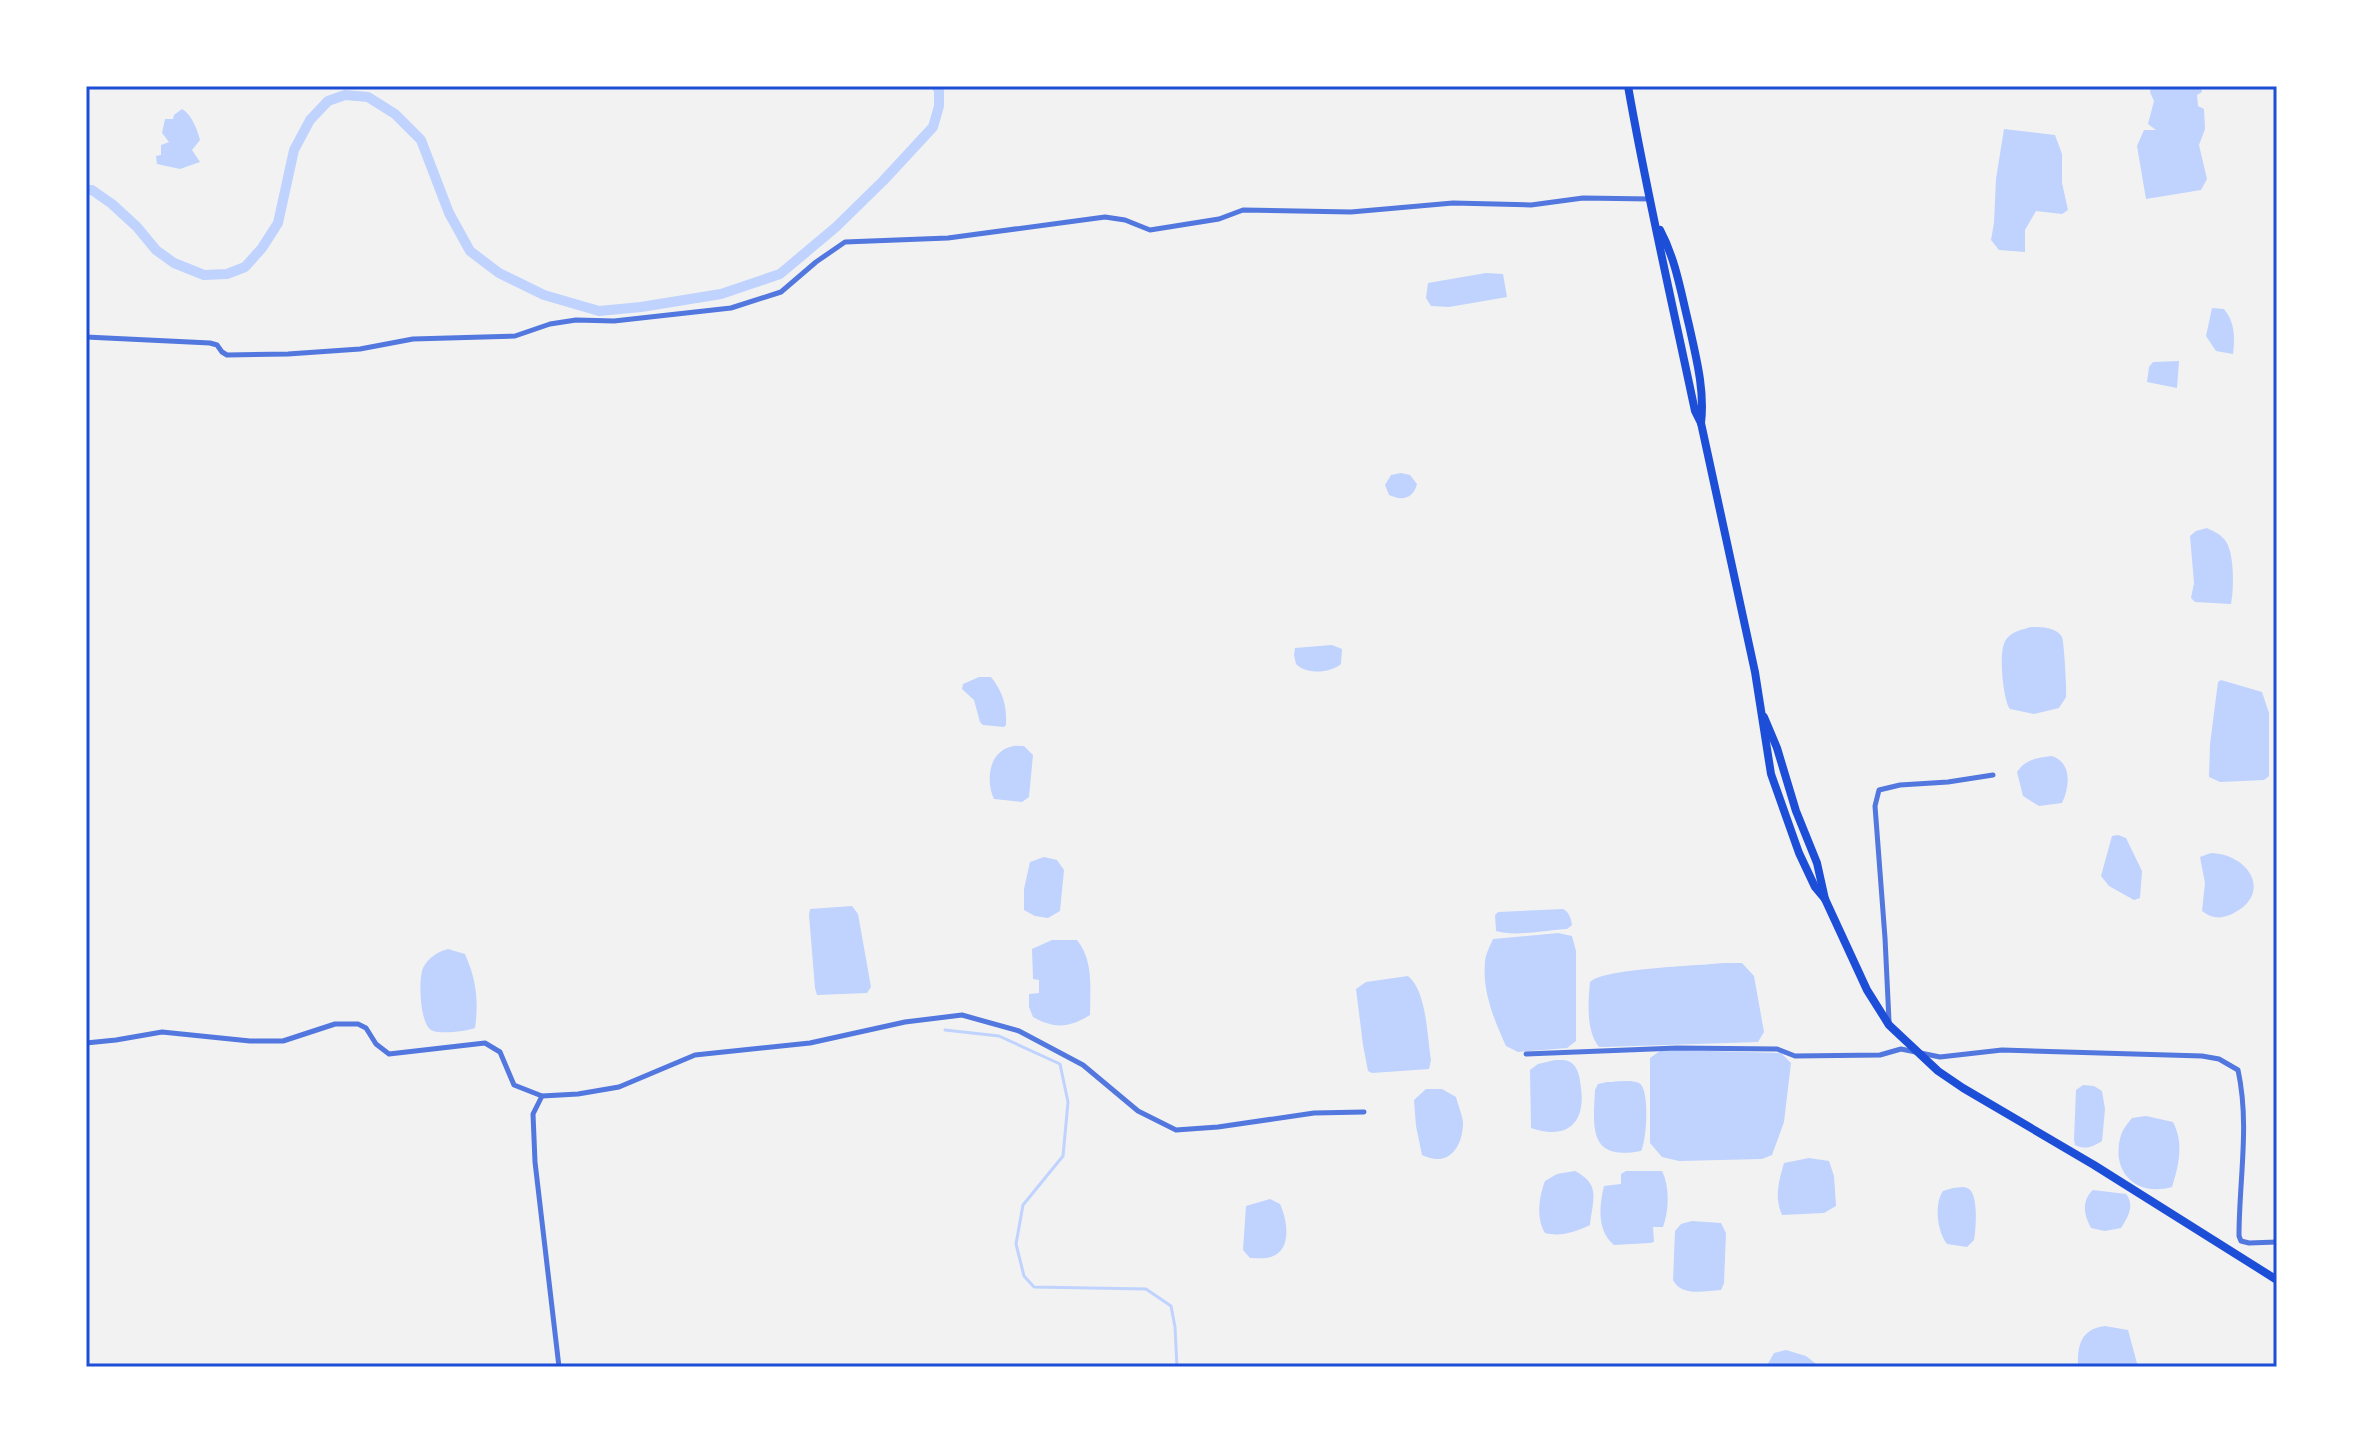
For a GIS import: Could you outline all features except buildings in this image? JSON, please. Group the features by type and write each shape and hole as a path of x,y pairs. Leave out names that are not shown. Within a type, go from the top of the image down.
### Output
{"main road":[{"path":"1628,86 1656,223 1675,265 1701,386 1701,423 1741,603 1766,753 1799,853 1815,887 1825,899"},
{"path":"1761,709 1817,863 1825,899 1867,990 1889,1025 1918,1054 1963,1088 2094,1165 2277,1280"}],"street":[{"path":"86,337 210,343 217,345 227,355 252,356 360,349 413,339 515,336 550,324 576,320 614,321 731,308 781,292 845,242 948,238 1105,217 1125,220 1150,230 1219,219 1243,210 1351,212 1453,203 1531,205 1583,198 1651,199"},
{"path":"1889,1025 1875,806 1879,790 1993,775"},
{"path":"86,1043 162,1032 250,1041 283,1041 335,1024 358,1024 366,1028 376,1044 389,1054 485,1043 500,1052 514,1085 542,1096 619,1087 695,1055 810,1043 905,1022 962,1015 1019,1031 1083,1065 1138,1111 1176,1130 1314,1113 1364,1112"},
{"path":"1526,1054 1677,1048 1777,1049 1795,1056 1880,1055 1901,1049 1940,1057 2002,1050 2219,1059 2238,1070 2244,1097 2239,1236 2241,1241 2249,1243 2277,1242"},
{"path":"542,1096 533,1114 535,1162 559,1367"}],"water":[{"path":"2151,86 2201,86 2202,92 2197,95 2198,106 2204,109 2205,129 2199,145 2207,179 2201,190 2146,199 2137,146 2144,130 2156,130 2148,124 2154,101"},
{"path":"182,109 197,131 200,140 192,150 200,162 180,169 157,164 156,156 161,155 161,145 169,142 162,133 165,119 173,119"},
{"path":"2004,129 2055,135 2062,154 2062,183 2068,210 2062,214 2036,211 2025,230 2025,252 1999,250 1991,240"},
{"path":"1486,273 1503,274 1507,297 1449,307 1431,306 1426,298 1428,283"},
{"path":"2212,308 2224,309 2230,319 2234,336 2233,354 2216,351 2206,336"},
{"path":"2179,361 2177,388 2147,382 2153,362"},
{"path":"1391,475 1410,475 1417,484 1410,496 1398,498 1389,495 1385,485"},
{"path":"2207,528 2228,544 2233,580 2231,604 2195,602 2191,598 2194,583 2190,536"},
{"path":"2031,627 2052,629 2062,637 2066,686 2066,697 2059,708 2034,714 2010,709 2005,697 2002,667 2008,637"},
{"path":"1332,645 1342,649 1341,664 1336,667 1312,671 1296,664 1295,648"},
{"path":"979,677 991,677 999,688 1006,712 1004,727 983,725 974,700 962,689 963,684"},
{"path":"2221,680 2262,692 2269,713 2269,776 2264,780 2220,782 2209,777 2210,744 2218,682"},
{"path":"1024,746 1033,755 1029,797 1022,802 994,799 990,785 993,762 1003,750"},
{"path":"2052,756 2066,769 2067,789 2062,803 2039,806 2023,796 2017,772 2032,760"},
{"path":"2112,836 2126,838 2142,871 2140,898 2134,900 2109,886 2101,876"},
{"path":"2211,853 2236,860 2252,876 2252,896 2245,906 2224,917 2213,917 2202,911 2205,883 2200,857"},
{"path":"1044,857 1057,860 1064,870 1060,911 1048,918 1024,910 1024,889 1030,862"},
{"path":"852,906 858,914 871,987 867,993 817,995 810,909"},
{"path":"1563,909 1572,922 1567,929 1521,933 1496,931 1495,915 1498,912"},
{"path":"1558,933 1572,936 1576,951 1576,1041 1567,1048 1518,1052 1506,1046 1490,1006 1485,984 1487,954 1493,939"},
{"path":"1052,940 1077,940 1089,966 1090,1015 1069,1025 1041,1021 1033,1017 1029,1007 1029,994 1039,993 1039,980 1033,979 1032,949"},
{"path":"448,949 465,954 472,972 476,990 475,1028 440,1032 431,1030 424,1019 421,1001 423,968 427,961"},
{"path":"1742,963 1754,976 1764,1032 1758,1042 1599,1047 1590,1025 1590,982 1599,977 1632,971"},
{"path":"1408,976 1423,1003 1431,1060 1429,1069 1372,1073 1368,1071 1363,1045 1356,989 1366,982"},
{"path":"1660,1051 1781,1053 1791,1063 1784,1122 1772,1155 1762,1159 1679,1161 1662,1157 1650,1143 1650,1058"},
{"path":"1569,1061 1577,1069 1582,1101 1580,1112 1571,1126 1563,1130 1554,1132 1531,1128 1530,1070 1538,1064"},
{"path":"1632,1081 1642,1087 1646,1115 1641,1151 1612,1151 1598,1139 1594,1117 1595,1090 1598,1084"},
{"path":"2083,1085 2102,1091 2105,1109 2102,1141 2086,1148 2075,1145 2074,1139 2076,1090"},
{"path":"1426,1089 1442,1089 1456,1097 1462,1119 1457,1147 1439,1159 1422,1155 1416,1126 1414,1100"},
{"path":"2146,1116 2173,1122 2176,1130 2179,1154 2172,1187 2159,1189 2137,1185 2129,1179 2119,1160 2122,1133 2132,1118"},
{"path":"1809,1158 1829,1161 1834,1176 1836,1206 1824,1213 1782,1215 1778,1195 1784,1163"},
{"path":"1575,1171 1592,1187 1590,1225 1568,1233 1545,1233 1539,1207 1545,1181 1557,1174"},
{"path":"1626,1171 1662,1171 1665,1177 1668,1199 1666,1214 1663,1227 1653,1227 1654,1242 1614,1245 1605,1233 1600,1210 1604,1186 1621,1184 1621,1174"},
{"path":"1967,1188 1973,1196 1975,1235 1967,1247 1947,1244 1939,1225 1940,1196 1943,1191"},
{"path":"2093,1190 2126,1194 2129,1198 2128,1215 2121,1228 2105,1231 2091,1228 2085,1208"},
{"path":"1270,1199 1280,1204 1283,1210 1286,1234 1283,1248 1271,1257 1250,1258 1243,1250 1246,1206"},
{"path":"1692,1221 1721,1223 1726,1233 1721,1290 1688,1291 1673,1280 1675,1231 1681,1224"},
{"path":"2105,1326 2128,1330 2138,1367 2078,1367 2082,1339 2091,1331"},
{"path":"1786,1350 1806,1356 1820,1367 1766,1367 1774,1353"}],"waterway":[{"path":"86,190 92,190 112,204 156,250 174,263 204,275 227,274 245,267 278,223 294,150 310,120 328,101 345,95 368,97 395,114 421,140 449,213 470,251 499,273 544,295 599,311 641,307 721,294 780,274 836,227 933,127 939,106 936,86"},
{"path":"945,1030 999,1036 1060,1064 1068,1102 1063,1156 1023,1205 1016,1244 1024,1276 1034,1287 1146,1289 1171,1306 1177,1367"}]}
